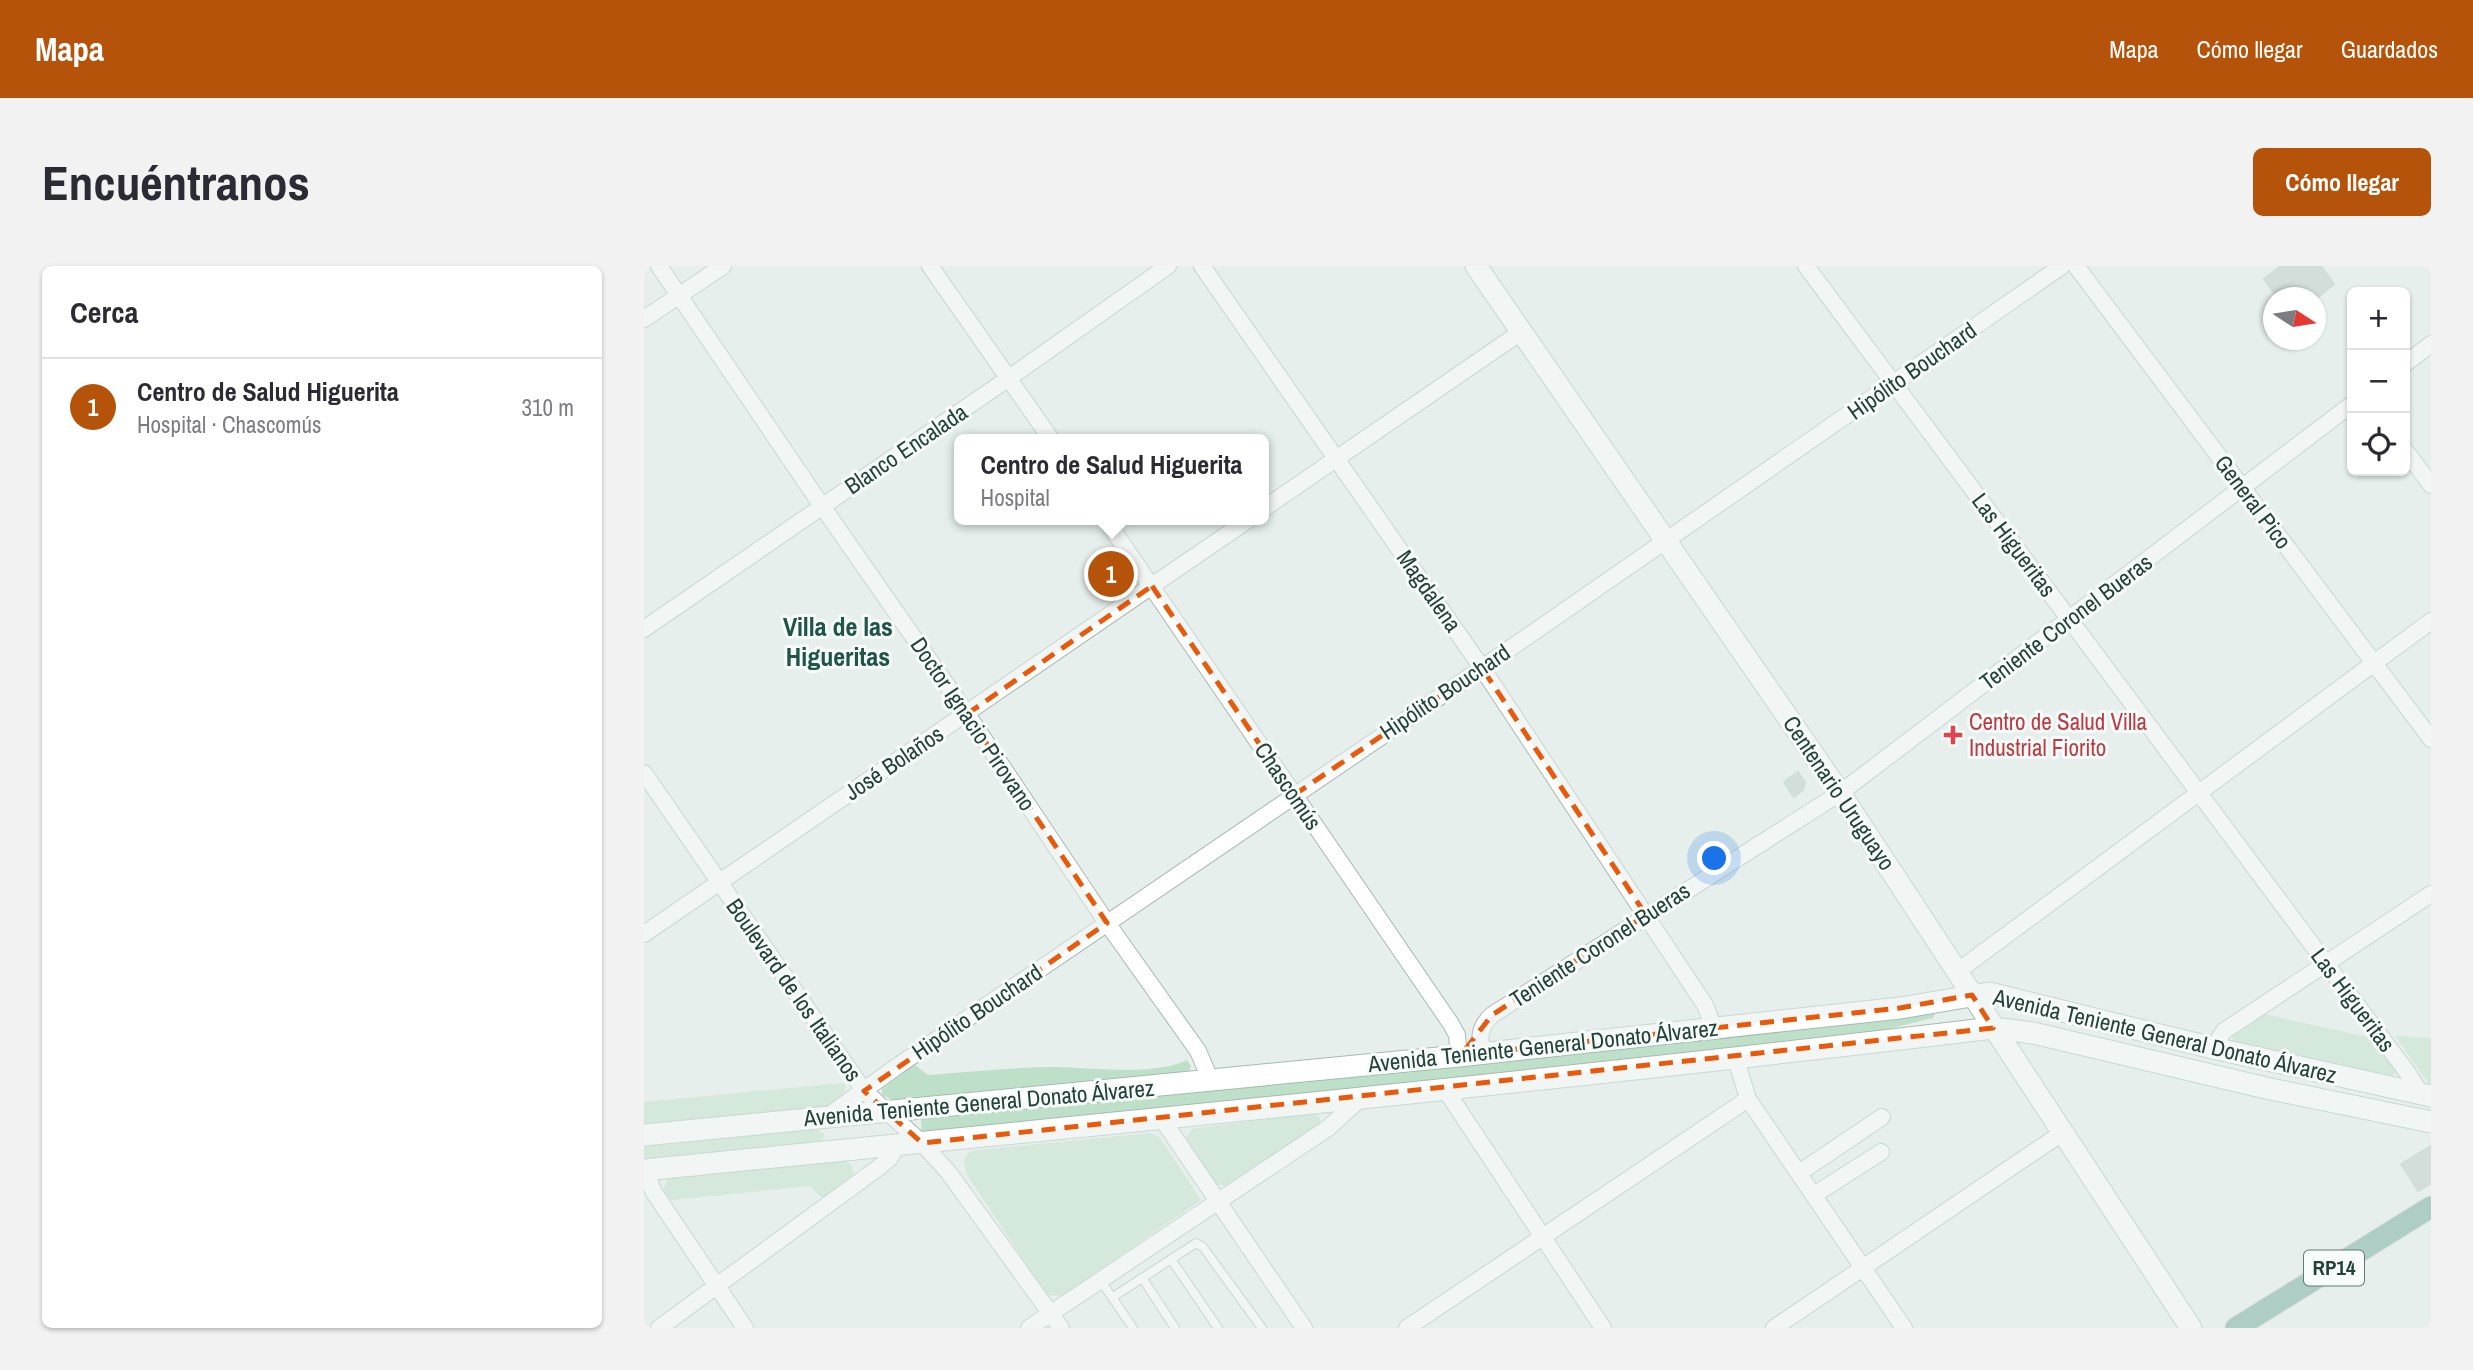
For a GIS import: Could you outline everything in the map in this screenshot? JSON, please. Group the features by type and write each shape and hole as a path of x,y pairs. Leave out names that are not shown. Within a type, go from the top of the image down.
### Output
{"main road":[{"name":"Centenario Uruguayo","path":"1476,266 1840,793 2191,1328"},
{"name":"Avenida Teniente General Donato Álvarez","path":"644,1135 1459,1056 1900,1008 1972,995 2003,995 2213,1048 2426,1095"},
{"name":"Avenida Teniente General Donato Álvarez","path":"645,1170 1359,1100 1993,1028 2032,1033 2266,1088 2431,1122"},
{"name":"RP14","path":"2236,1328 2431,1207"}],"street":[{"name":"Doctor Ignacio Pirovano","path":"659,266 1107,923 1198,1051 1211,1081"},
{"path":"644,319 723,266"},
{"path":"930,266 1048,434"},
{"name":"Blanco Encalada","path":"644,629 1009,379 1168,266"},
{"name":"Magdalena","path":"1202,266 1482,668 1705,1005 1714,1028"},
{"name":"Las Higueritas","path":"1806,266 2426,1095"},
{"name":"Hipólito Bouchard","path":"827,1117 2062,266"},
{"name":"General Pico","path":"2076,266 2431,739"},
{"path":"1269,505 1521,332"},
{"path":"2410,360 2431,344"},
{"name":"Teniente Coronel Bueras","path":"1481,1028 1492,1015 1840,793 2347,408"},
{"path":"2410,457 2431,485"},
{"name":"Chascomús","path":"1109,525 1456,1033 1459,1056"},
{"name":"José Bolaños","path":"644,934 1241,525"},
{"path":"1958,971 2431,621"},
{"name":"Boulevard de los Italianos","path":"644,773 864,1091 922,1143 949,1173 1061,1328"},
{"path":"2213,1048 2224,1031 2431,894"},
{"path":"1456,1033 1481,1028 1479,1039 1482,1053"},
{"path":"1736,1059 1748,1098 1904,1328"},
{"path":"1445,1089 1603,1328"},
{"path":"1407,1328 1748,1098"},
{"path":"1029,1328 1328,1128 1359,1100"},
{"path":"1799,1173 1882,1117"},
{"path":"1163,1119 1304,1328"},
{"path":"1774,1328 2062,1133"},
{"path":"659,1328 886,1162 897,1146"},
{"path":"1814,1195 1881,1152"},
{"path":"645,1170 653,1191 745,1328"}],"lane":[{"path":"1113,1297 1190,1245 1199,1243 1262,1328"},
{"path":"1171,1259 1218,1328"},
{"path":"1143,1279 1175,1328"},
{"path":"1101,1282 1133,1328"}],"highlighted area":[{"path":"1152,586 1294,795 1482,668 1646,915 1492,1015 1461,1055 1900,1008 1972,995 1993,1028 922,1143 864,1091 1107,923 967,714"}],"green space":[{"path":"1933,1013 1933,1018 1851,1038 922,1133 921,1120 926,1119"},
{"path":"2264,1014 2376,1039 2396,1070 2395,1074 2389,1077 2232,1041 2233,1031"},
{"path":"2395,1036 2431,1038 2431,1084 2429,1084"},
{"path":"1187,1060 1191,1066 1188,1073 897,1102 882,1095 882,1089 914,1064 928,1075 1042,1067 1142,1070"},
{"path":"843,1083 846,1087 840,1098 825,1109 644,1128 644,1102"},
{"path":"1314,1113 1319,1116 1321,1123 1229,1186 1213,1184 1186,1138 1192,1129"},
{"path":"816,1129 824,1134 823,1140 816,1144 644,1161 644,1147"},
{"path":"1150,1133 1160,1138 1201,1200 1061,1296 1047,1295 967,1175 964,1161 969,1152"},
{"path":"845,1161 851,1164 851,1179 822,1198 810,1186 671,1200 663,1191 668,1177"}],"building":[{"path":"2281,266 2321,266 2334,284 2326,291 2326,287 2270,287 2264,279"},
{"path":"1798,772 1805,782 1803,790 1794,797 1784,782"},
{"path":"2431,1146 2431,1183 2418,1191 2401,1164"}],"place":[{"name":"Centro de Salud Higuerita","path":"1111,574"},
{"name":"Centro de Salud Villa Industrial Fiorito","path":"1953,735"}],"district":[{"name":"Villa de las Higueritas","path":"838,642"}]}
